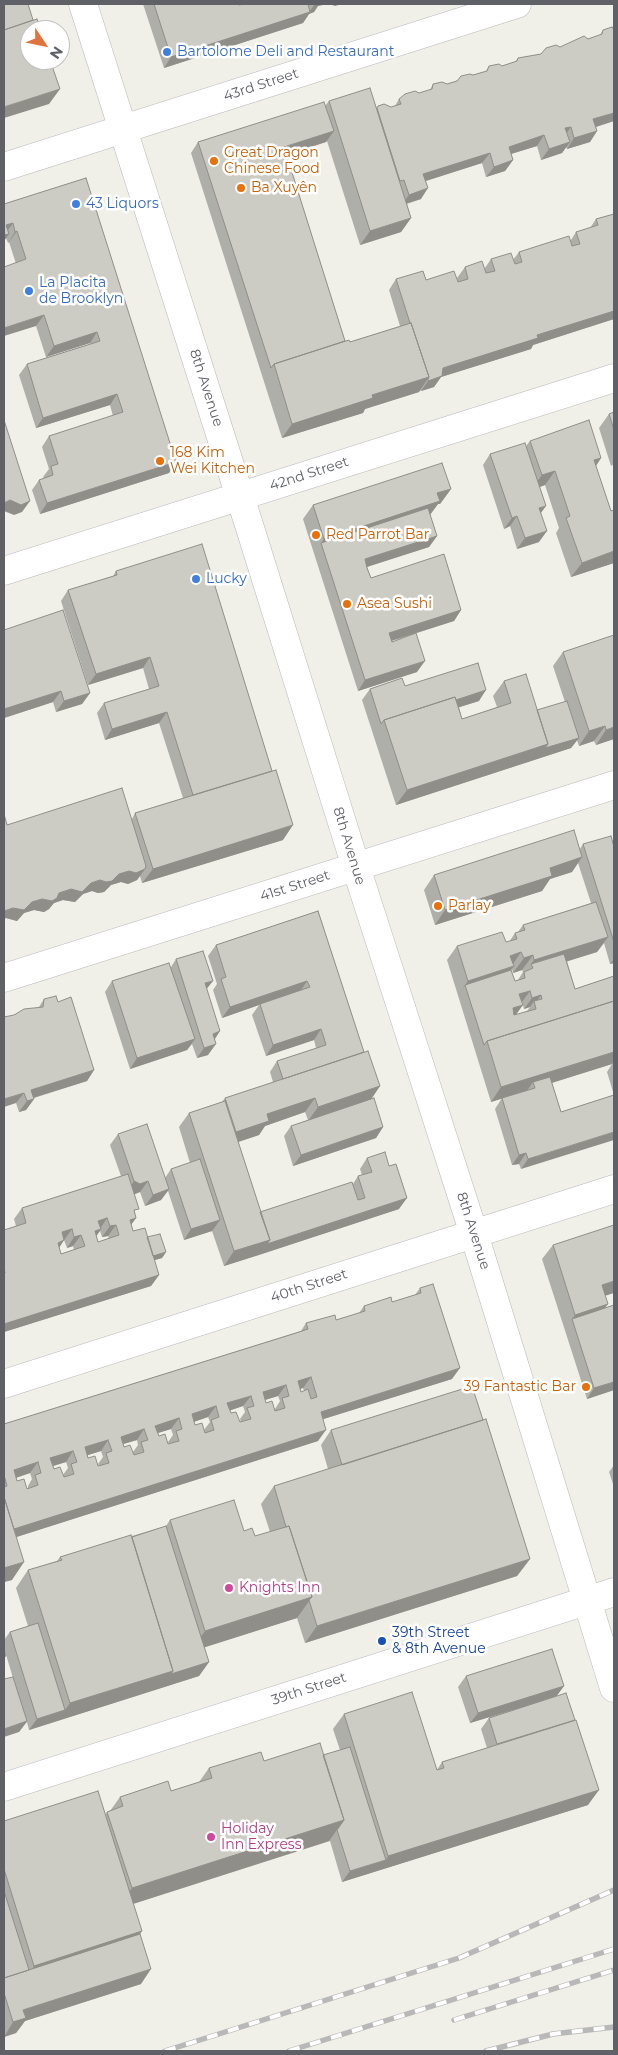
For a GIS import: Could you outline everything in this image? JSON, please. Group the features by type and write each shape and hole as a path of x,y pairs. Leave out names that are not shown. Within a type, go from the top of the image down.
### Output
{"street":[{"name":"8th Avenue","path":"83,4 474,1234 614,1688"},
{"name":"43rd Street","path":"4,167 517,4"},
{"name":"42nd Street","path":"4,571 614,378"},
{"name":"41st Street","path":"4,978 614,785"},
{"name":"40th Street","path":"4,1384 614,1189"},
{"name":"39th Street","path":"4,1787 614,1592"}],"building":[{"path":"4,4 28,4 33,20 20,20 20,24 4,30"},
{"path":"154,4 308,4 310,12 171,57"},
{"path":"20,25 20,70 53,70 60,89 4,107 4,30"},
{"path":"612,27 614,30 614,113 593,119 597,131 574,138 571,127 565,128 570,142 549,149 544,135 509,147 513,160 494,167 490,153 423,174 428,188 409,195 404,180 400,181 377,108 378,106 384,104 391,107 401,104 399,99 405,94 415,91 419,93 432,89 433,84 442,82 447,84 457,81 461,76 487,71 489,66 499,64 502,66 517,61 518,58 541,54 546,48 556,45 560,47 584,36 588,39 602,34 603,30"},
{"path":"370,88 411,218 370,231 329,101"},
{"path":"324,102 334,131 284,147 345,341 274,364 271,368 198,142"},
{"path":"86,178 176,462 47,503 39,480 53,475 51,466 58,464 49,436 123,412 117,394 43,418 27,364 100,341 97,332 54,346 44,315 4,328 4,267 26,259 13,223 6,225 9,234 4,235 4,204"},
{"path":"614,214 614,311 537,335 538,338 443,368 442,376 428,381 429,377 396,279 423,271 426,280 454,271 458,282 468,279 465,267 482,261 486,273 495,271 491,259 511,253 515,264 522,262 519,252 569,236 572,246 580,244 576,232 598,225 596,219"},
{"path":"411,323 429,377 372,395 373,398 292,424 274,364"},
{"path":"614,412 614,430 609,414"},
{"path":"4,420 30,501 21,505 10,500 4,503"},
{"path":"589,420 601,458 594,460 611,511 614,510 614,551 582,563 566,518 570,516 555,471 542,475 530,441"},
{"path":"525,443 546,506 539,508 547,531 525,538 517,516 512,518 490,454"},
{"path":"442,463 451,489 437,493 440,501 324,539 313,505"},
{"path":"428,508 437,536 365,559 367,568 371,578 444,554 461,610 389,633 392,642 416,633 425,661 365,680 321,543"},
{"path":"202,544 272,771 193,795 167,712 112,729 104,703 159,686 150,657 96,674 68,590 117,575 116,571"},
{"path":"63,610 90,693 64,701 61,691 4,709 4,630"},
{"path":"614,635 614,727 606,730 605,726 589,731 563,652"},
{"path":"478,663 486,690 456,700 455,697 384,720 381,724 370,689 402,678 405,686"},
{"path":"526,674 548,744 407,790 384,720 455,697 462,719 511,703 504,681"},
{"path":"567,701 579,738 545,748 548,744 537,710"},
{"path":"276,770 293,825 153,869 135,813"},
{"path":"122,788 146,866 145,869 136,873 129,871 119,874 112,881 100,880 91,883 82,892 71,889 59,893 57,898 52,901 42,899 32,902 24,910 13,908 4,911 4,814 7,825"},
{"path":"574,830 582,857 550,868 552,876 445,910 434,875"},
{"path":"611,836 614,847 614,942 583,844"},
{"path":"596,902 608,937 534,960 533,955 524,958 521,952 510,956 514,966 468,981 457,946 502,932 506,942 517,939 515,933 525,930 523,925"},
{"path":"318,911 364,1052 283,1079 277,1061 326,1045 324,1038 321,1029 273,1045 260,1004 310,987 307,981 230,1007 221,979 226,977 216,945"},
{"path":"203,951 213,981 205,983 220,1031 213,1034 216,1044 204,1048 176,959"},
{"path":"564,954 575,989 614,976 614,1001 487,1041 484,1045 465,985 511,970 515,981 525,978 524,972 533,968 531,964","holes":["530,991 532,998 541,995 542,999 534,1001 536,1009 514,1015 513,1008 523,1005 519,994"]},
{"path":"169,963 195,1039 137,1058 112,981"},
{"path":"56,996 58,1002 71,997 94,1070 31,1090 34,1099 27,1101 24,1093 4,1099 4,1017 14,1015 24,1009 43,1007 44,999"},
{"path":"614,1001 614,1052 501,1087 487,1041"},
{"path":"368,1051 380,1086 318,1107 315,1098 267,1114 269,1121 236,1132 225,1098"},
{"path":"550,1077 561,1112 614,1095 614,1132 528,1159 526,1153 519,1155 502,1098 535,1088 533,1082"},
{"path":"374,1098 383,1127 301,1155 291,1126"},
{"path":"225,1101 270,1240 234,1251 189,1113"},
{"path":"147,1124 169,1189 153,1195 148,1181 140,1184 134,1181 118,1134"},
{"path":"385,1152 389,1166 396,1164 407,1198 267,1244 270,1240 260,1212 352,1182 358,1200 365,1198 358,1176 372,1172 367,1158"},
{"path":"200,1159 220,1220 191,1229 171,1169"},
{"path":"128,1174 139,1209 134,1210 136,1218 130,1220 133,1231 145,1228 159,1275 4,1324 4,1230 26,1223 22,1208","holes":["107,1218 110,1226 116,1225 119,1235 98,1242 95,1231 101,1229 98,1221","72,1229 74,1237 81,1235 85,1246 61,1254 58,1243 64,1240 62,1232"]},
{"path":"614,1225 614,1281 602,1285 608,1304 575,1315 553,1245"},
{"path":"160,1234 166,1252 153,1256 147,1237"},
{"path":"433,1284 460,1368 321,1412 326,1430 14,1529 4,1497 4,1487 7,1486 4,1475 4,1424 308,1329 306,1323 335,1315 336,1320 365,1311 364,1306 391,1297 392,1302 421,1293 420,1288","holes":["311,1377 317,1397 311,1399 308,1389 301,1392 298,1381","286,1385 289,1396 282,1398 285,1408 275,1411 272,1401 266,1403 263,1392","251,1396 254,1406 247,1408 251,1419 240,1422 236,1412 231,1413 227,1403","216,1406 219,1417 211,1420 214,1430 205,1433 202,1423 195,1425 192,1414","179,1418 182,1429 176,1431 179,1441 168,1444 165,1434 159,1436 155,1426","144,1429 148,1440 141,1442 144,1452 134,1455 130,1445 124,1447 121,1437","108,1440 112,1451 106,1453 109,1463 98,1466 95,1456 88,1458 85,1447","73,1451 77,1462 71,1464 74,1474 64,1477 60,1467 54,1469 50,1458","38,1462 41,1473 35,1475 38,1485 27,1489 24,1479 17,1481 14,1470"]},
{"path":"614,1305 614,1382 594,1388 572,1319"},
{"path":"472,1386 483,1420 342,1465 331,1430"},
{"path":"486,1419 530,1559 317,1626 309,1600 312,1597 289,1526 286,1527 274,1486"},
{"path":"4,1497 24,1562 4,1568"},
{"name":"Knights Inn","path":"234,1500 244,1531 252,1528 255,1536 289,1526 312,1597 205,1631 170,1520"},
{"path":"166,1526 209,1662 171,1674 173,1671 132,1537"},
{"path":"131,1535 173,1671 70,1703 28,1570 62,1560 60,1557"},
{"path":"38,1623 65,1710 37,1719 10,1632"},
{"path":"552,1649 564,1686 478,1713 466,1676"},
{"path":"13,1677 27,1721 4,1729 4,1679"},
{"path":"412,1692 437,1770 444,1768 442,1762 576,1720 599,1790 388,1856 344,1714"},
{"path":"566,1693 575,1720 497,1744 489,1718"},
{"name":"Holiday Inn Express","path":"320,1743 344,1820 132,1888 107,1812 123,1806 120,1797 168,1781 171,1791 212,1778 209,1768 261,1752 264,1761"},
{"path":"350,1747 386,1860 350,1871 337,1830 344,1820 323,1755"},
{"path":"98,1791 142,1931 34,1966 4,1869 4,1821"},
{"path":"4,1891 29,1970 4,1978"},
{"path":"140,1934 151,1969 23,2010 26,2018 13,2022 4,1993 4,1978"}],"railway":[{"path":"165,2051 459,1958 614,1890"},
{"path":"289,2051 614,1949"},
{"path":"454,2020 614,1970"},
{"path":"486,2051 553,2034 614,2027"}],"place":[{"name":"Bartolome Deli and Restaurant","path":"167,52"},
{"name":"Great Dragon Chinese Food","path":"214,161"},
{"name":"Ba Xuyên","path":"241,188"},
{"name":"43 Liquors","path":"76,204"},
{"name":"La Placita de Brooklyn","path":"29,291"},
{"name":"168 Kim Wei Kitchen","path":"160,461"},
{"name":"Red Parrot Bar","path":"316,535"},
{"name":"Lucky","path":"196,579"},
{"name":"Asea Sushi","path":"347,604"},
{"name":"Parlay","path":"438,906"},
{"name":"39 Fantastic Bar","path":"586,1387"},
{"name":"Knights Inn","path":"229,1588"},
{"name":"39th Street & 8th Avenue","path":"382,1641"},
{"name":"Holiday Inn Express","path":"211,1837"}]}
